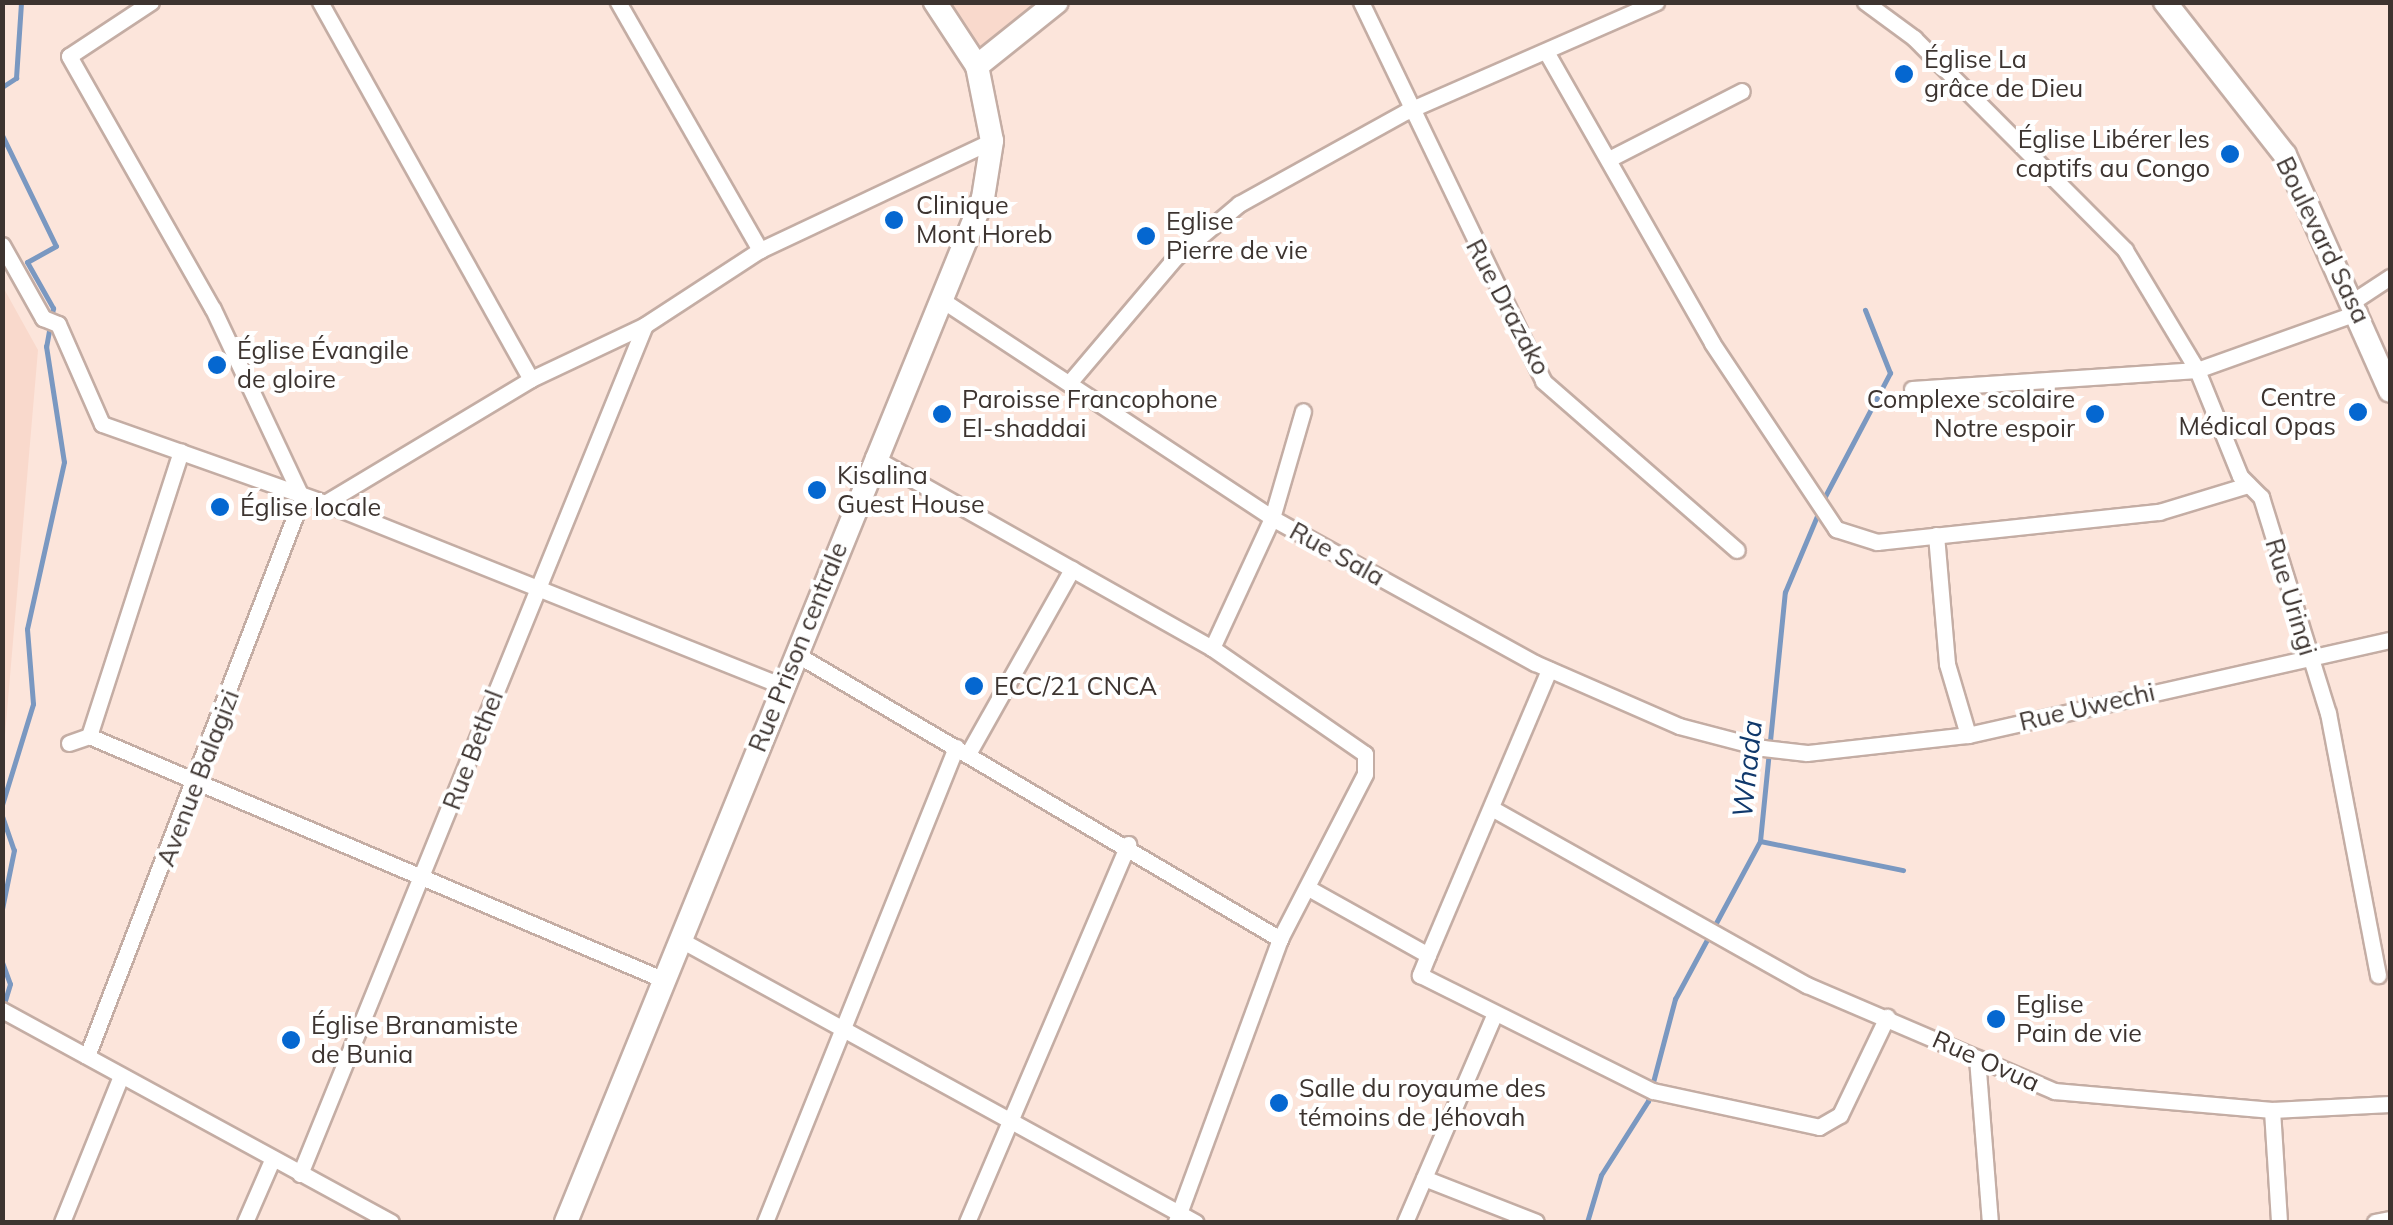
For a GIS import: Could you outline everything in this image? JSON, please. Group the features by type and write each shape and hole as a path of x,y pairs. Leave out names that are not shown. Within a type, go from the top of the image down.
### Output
{"street":[{"path":"152,2 69,56 213,309 302,498"},
{"path":"320,2 530,379"},
{"path":"618,2 760,250"},
{"path":"935,2 976,66 1057,2"},
{"name":"Rue Drazako","path":"1361,2 1407,111 1544,380 1737,550"},
{"path":"1069,383 1174,258 1239,204 1407,111 1548,55 1656,2"},
{"name":"Rue Uringi","path":"1865,2 1914,38 2124,250 2198,370 2248,485 2261,497 2328,712 2378,974"},
{"name":"Boulevard Sasa","path":"2166,2 2285,155 2357,306 2390,392"},
{"path":"1548,55 1836,529 1877,542 2158,512 2248,485"},
{"name":"Rue Prison centrale","path":"566,1222 873,457 983,198 992,141 976,66"},
{"path":"1609,159 1742,91"},
{"path":"324,503 530,379 645,326 760,250 992,141"},
{"path":"2,245 51,321 102,424 536,584 782,686"},
{"path":"1912,389 2198,370 2357,306 2390,278"},
{"name":"Rue Sala","path":"942,300 1272,518 1549,670 1679,726 1780,750"},
{"name":"Rue Bethel","path":"300,1174 424,876 536,584 645,326"},
{"path":"1212,648 1272,518 1303,411"},
{"path":"89,736 181,452"},
{"path":"678,940 1184,1220 1280,939 1310,889 1364,774 1364,754 1212,648 873,457"},
{"name":"Avenue Balagizi","path":"86,1056 198,784 302,498"},
{"path":"1936,535 1946,664 1968,735"},
{"path":"765,1222 839,1030 962,749 1072,569"},
{"name":"Rue Uwechi","path":"1780,750 1968,735 2307,654 2390,640"},
{"path":"796,654 1128,844 1280,939"},
{"path":"1549,670 1420,975 1493,1018 1648,1089 1819,1127 1840,1114 1887,1017"},
{"path":"69,742 89,736 662,979"},
{"name":"Rue Ovua","path":"1493,809 1722,937 1887,1017 2054,1090 2272,1110 2390,1104"},
{"path":"966,1222 1128,844"},
{"path":"1310,889 1428,954"},
{"path":"6,1012 390,1222"},
{"path":"1405,1222 1493,1018"},
{"path":"1977,1058 1990,1222"},
{"path":"62,1222 121,1076"},
{"path":"2272,1110 2279,1222"},
{"path":"245,1222 272,1160"},
{"path":"1424,1178 1536,1222"},
{"path":"347,1222 354,1204"},
{"path":"2375,1222 2390,1219"}],"shaded area":[{"path":"944,3 1045,3 976,50"},
{"path":"3,287 38,350 3,758"}],"waterway":[{"path":"2,87 16,78 21,2"},
{"path":"2,135 56,246 27,262 53,308 46,346 64,462 27,629 33,704 2,805"},
{"name":"Whada","path":"1823,500 1890,373 1865,310"},
{"name":"Whada","path":"1587,1222 1601,1175 1648,1101 1675,999 1760,841 1785,592 1819,511"},
{"path":"2,816 14,850 2,909"},
{"path":"1760,841 1903,870"},
{"path":"2,962 10,984 3,1007"}],"place":[{"name":"Église La grâce de Dieu","path":"1904,74"},
{"name":"Église Libérer les captifs au Congo","path":"2230,154"},
{"name":"Clinique Mont Horeb","path":"894,220"},
{"name":"Eglise Pierre de vie","path":"1146,236"},
{"name":"Église Évangile de gloire","path":"217,365"},
{"name":"Centre Médical Opas","path":"2358,412"},
{"name":"Paroisse Francophone El-shaddai","path":"942,414"},
{"name":"Complexe scolaire Notre espoir","path":"2095,414"},
{"name":"Kisalina Guest House","path":"817,490"},
{"name":"Église locale","path":"220,507"},
{"name":"ECC/21 CNCA","path":"974,686"},
{"name":"Eglise Pain de vie","path":"1996,1019"},
{"name":"Église Branamiste de Bunia","path":"291,1040"},
{"name":"Salle du royaume des témoins de Jéhovah","path":"1279,1103"}]}
